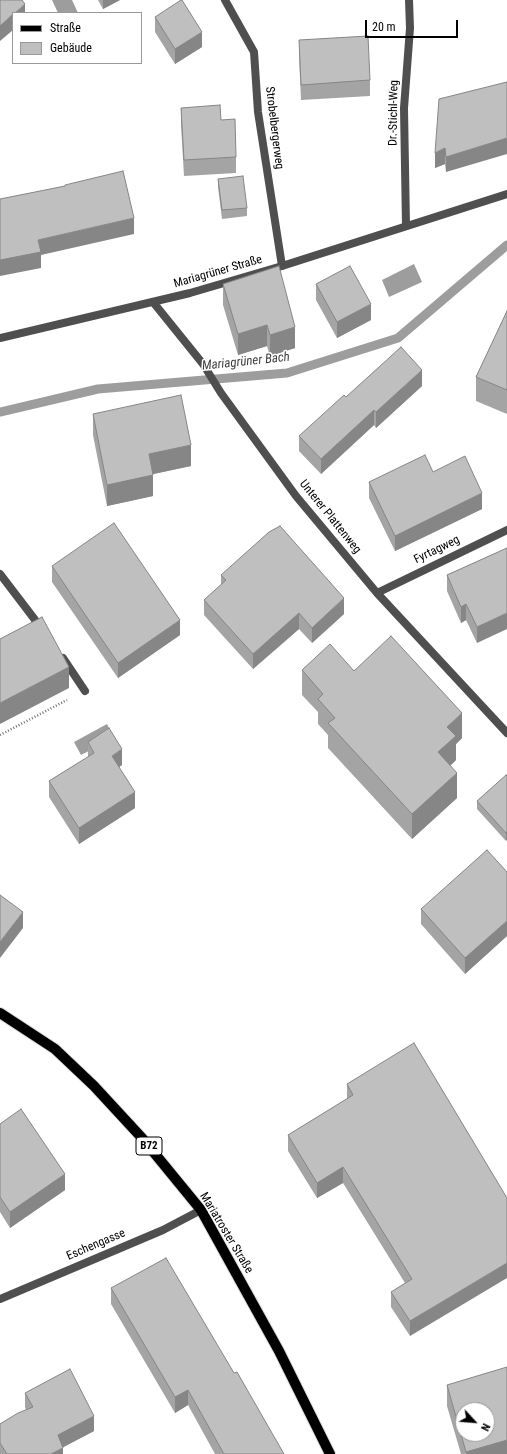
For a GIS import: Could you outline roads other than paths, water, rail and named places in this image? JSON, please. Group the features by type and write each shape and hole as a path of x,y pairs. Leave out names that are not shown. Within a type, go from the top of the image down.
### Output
{"main road":[{"name":"Mariatroster Straße","path":"0,1013 55,1049 94,1086 147,1144 200,1210 279,1351 330,1454"}],"street":[{"name":"Strobelbergerweg","path":"225,0 254,52 258,112 282,266"},
{"name":"Dr.-Stichl-Weg","path":"406,226 404,108 410,28 409,0"},
{"name":"Mariagrüner Straße","path":"0,338 190,293 282,266 507,194"},
{"name":"Unterer Plattenweg","path":"153,302 203,364 221,393 296,496 377,593 507,733"},
{"name":"Fyrtagweg","path":"377,593 507,530"},
{"path":"0,574 45,633"},
{"path":"58,652 85,691"},
{"name":"Eschengasse","path":"0,1299 163,1230 200,1210"}],"waterway":[{"name":"Mariagrüner Bach","path":"0,412 98,389 287,373 398,338 507,245"}]}
